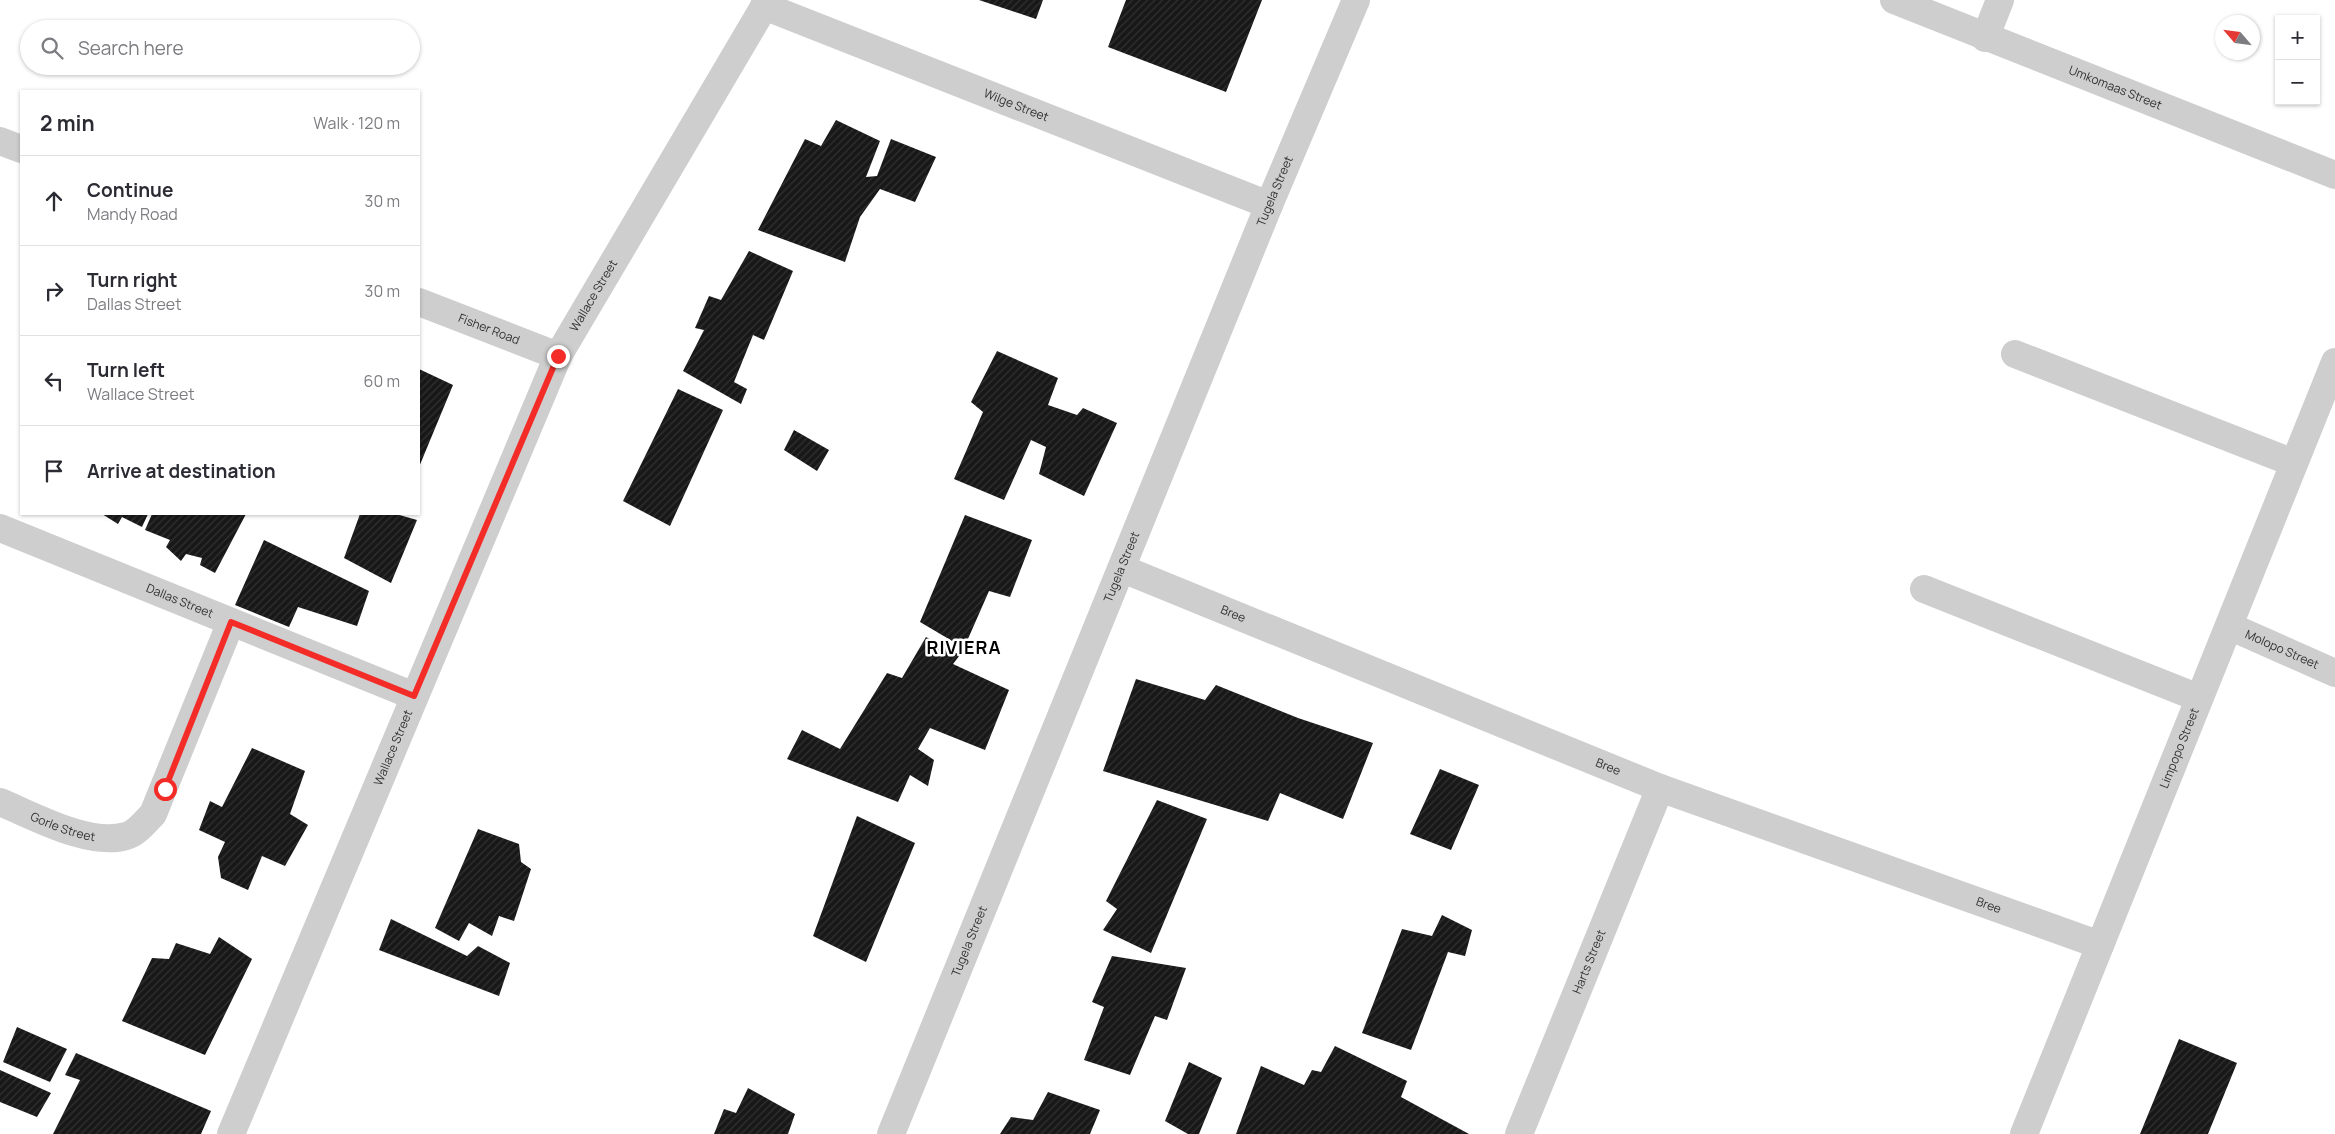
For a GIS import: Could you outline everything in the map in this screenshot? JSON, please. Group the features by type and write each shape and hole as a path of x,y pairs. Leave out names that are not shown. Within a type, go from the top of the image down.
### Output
{"street":[{"name":"Tugela Street","path":"891,1134 1123,569 1269,205 1356,0"},
{"name":"Umkomaas Street","path":"1894,0 1985,38 2335,175"},
{"path":"1985,38 2000,0"},
{"name":"Wilge Street","path":"766,3 1269,205"},
{"name":"Wallace Street","path":"231,1134 558,356 766,3"},
{"path":"0,141 20,149"},
{"name":"Fisher Road","path":"420,302 558,356"},
{"path":"2015,354 2294,463"},
{"name":"Limpopo Street","path":"2024,1134 2335,362"},
{"name":"Dallas Street","path":"0,528 414,696"},
{"name":"Bree","path":"1123,569 1660,788 2100,945"},
{"path":"1924,590 2199,698"},
{"name":"Gorle Street","path":"0,802 60,827 93,837 110,839 128,836 153,814 157,806 231,622"},
{"name":"Molopo Street","path":"2229,626 2335,673"},
{"name":"Harts Street","path":"1520,1134 1660,788"}],"building":[{"path":"979,0 1043,0 1036,19"},
{"path":"1126,0 1262,0 1226,92 1108,47"},
{"path":"836,120 880,141 866,177 877,176 891,139 936,157 915,202 880,189 860,217 845,262 758,230 805,139 821,146"},
{"path":"749,251 793,271 764,340 753,335 734,382 747,389 741,404 683,371 704,330 695,328 709,296 721,300"},
{"path":"997,351 1058,378 1048,405 1077,415 1083,408 1117,423 1084,496 1039,474 1046,447 1031,440 1004,500 954,479 983,412 971,402"},
{"path":"420,369 453,385 420,465"},
{"path":"678,389 723,410 670,526 623,501"},
{"path":"794,430 829,450 817,471 784,450"},
{"path":"104,515 148,515 142,527 122,517 118,524"},
{"path":"152,515 245,515 215,573 200,565 202,558 186,554 181,561 166,547 170,540 145,530"},
{"path":"360,515 400,515 417,520 391,583 344,558"},
{"path":"965,515 1032,540 1010,597 989,591 964,648 920,622"},
{"path":"264,540 369,591 357,626 298,607 289,627 235,605"},
{"path":"926,637 960,655 953,664 1009,690 985,750 930,728 918,749 934,760 928,786 910,775 898,802 787,759 802,730 840,749 887,673 902,678"},
{"path":"1136,679 1205,700 1216,685 1298,718 1373,743 1343,819 1280,793 1268,821 1103,771"},
{"path":"252,748 305,771 290,814 308,825 285,866 262,856 248,890 221,878 218,857 225,842 199,830 210,801 222,807"},
{"path":"1440,769 1479,785 1451,850 1410,834"},
{"path":"1157,800 1207,819 1151,953 1103,930 1117,909 1106,901"},
{"path":"857,816 915,843 866,962 813,936"},
{"path":"478,829 519,844 521,862 531,869 514,921 499,916 492,936 469,923 459,941 435,928"},
{"path":"1442,915 1472,930 1465,956 1448,952 1411,1050 1362,1033 1402,929 1432,936"},
{"path":"391,919 467,956 478,946 510,963 499,996 379,950"},
{"path":"219,937 252,959 205,1055 122,1021 152,958 169,959 176,943 210,954"},
{"path":"1112,956 1186,968 1167,1020 1155,1016 1130,1075 1084,1060 1104,1007 1092,1002"},
{"path":"17,1027 67,1049 50,1082 3,1062"},
{"path":"2179,1039 2237,1063 2208,1134 2140,1134"},
{"path":"1335,1046 1407,1081 1401,1097 1469,1134 1236,1134 1261,1066 1304,1085 1312,1070 1321,1072"},
{"path":"76,1053 211,1111 201,1134 53,1134 80,1080 65,1075"},
{"path":"1189,1062 1222,1078 1199,1134 1188,1134 1165,1121"},
{"path":"0,1070 51,1093 37,1117 0,1102"},
{"path":"748,1088 795,1114 788,1134 714,1134 724,1109 736,1113"},
{"path":"1048,1092 1100,1110 1090,1134 1000,1134 1011,1117 1033,1120"}],"district":[{"name":"RIVIERA","path":"964,648"}],"route":[{"path":"165,789 231,622 414,696 558,356"}]}
